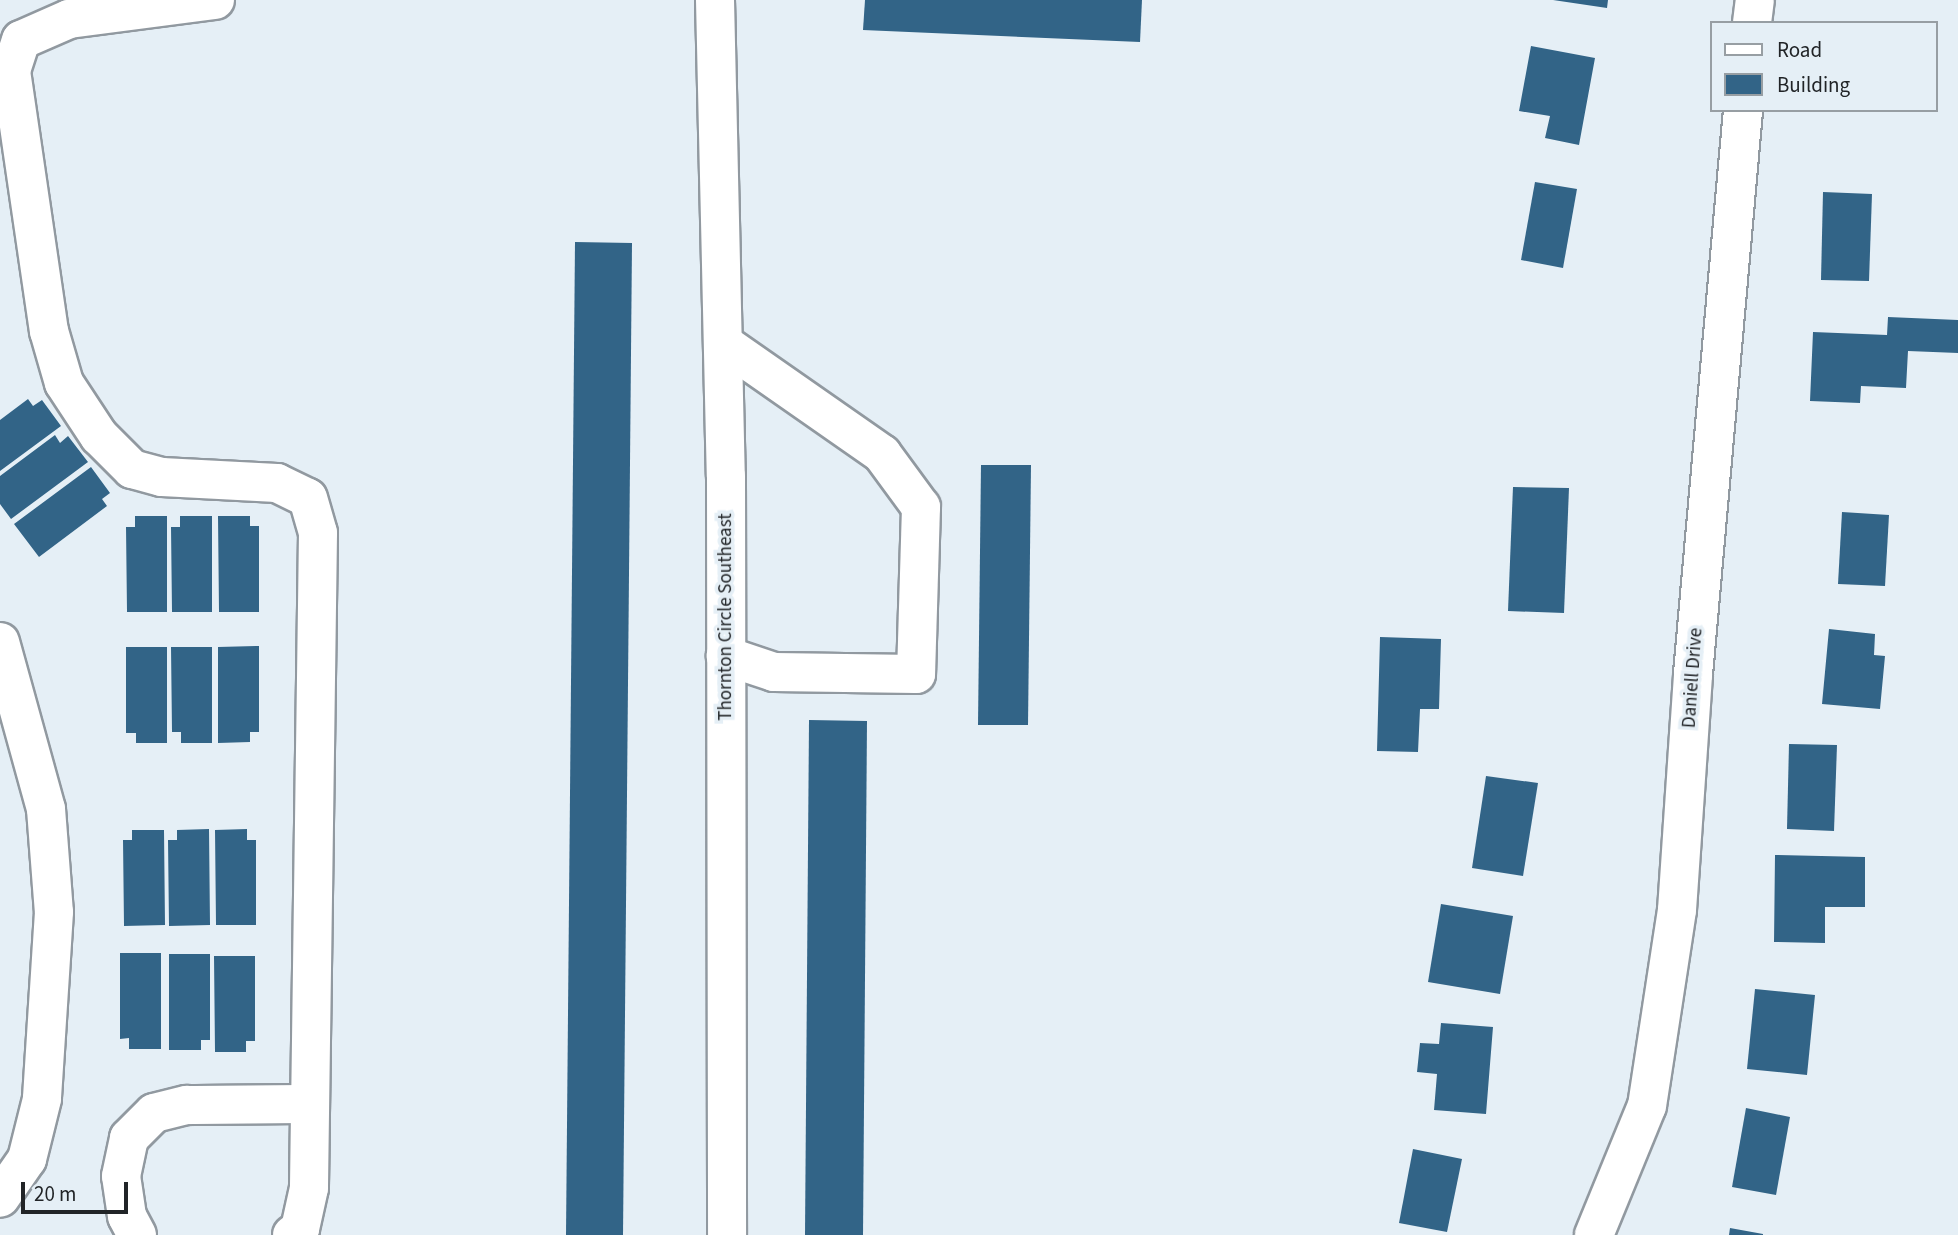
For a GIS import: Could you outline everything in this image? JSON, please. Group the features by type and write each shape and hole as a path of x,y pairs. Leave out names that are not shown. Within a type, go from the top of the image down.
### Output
{"street":[{"path":"215,0 154,4 69,19 21,40 10,71 49,331 64,383 99,436 132,469 162,477 277,483 308,498 318,533 309,1188 300,1229 292,1235"},
{"path":"1752,21 1755,0"},
{"name":"Thornton Circle Southeast","path":"726,6 723,343 727,1235"},
{"name":"Daniell Drive","path":"1594,1235 1647,1106 1677,910 1693,674 1743,112"},
{"path":"723,343 882,454 921,507 916,674 774,671 726,656"},
{"path":"0,642 46,809 54,912 42,1099 27,1158 0,1198"},
{"path":"137,1235 127,1216 121,1176 129,1138 154,1113 187,1105 310,1104"}],"building":[{"path":"865,0 1142,0 1140,42 863,30"},
{"path":"1553,0 1608,0 1607,8"},
{"path":"1531,46 1595,58 1579,145 1545,138 1550,116 1519,111"},
{"path":"1535,182 1577,189 1563,268 1521,260"},
{"path":"1823,192 1872,194 1869,281 1821,280"},
{"path":"575,242 632,243 623,1235 566,1235"},
{"path":"1888,317 1958,320 1958,353 1908,351 1906,388 1861,386 1860,403 1810,401 1813,332 1887,335"},
{"path":"28,399 33,406 42,400 61,426 0,471 0,420"},
{"path":"55,435 60,443 68,436 88,462 11,519 0,504 0,476"},
{"path":"981,465 1031,465 1028,725 978,725"},
{"path":"91,467 110,493 102,499 107,506 39,557 14,524"},
{"path":"1513,487 1569,488 1564,613 1508,611"},
{"path":"1842,512 1889,515 1885,586 1838,584"},
{"path":"135,516 167,516 167,612 127,612 126,527 135,527"},
{"path":"180,516 212,516 212,612 172,612 171,527 180,527"},
{"path":"218,516 250,516 250,526 259,526 259,612 219,612"},
{"path":"1829,629 1875,634 1874,655 1885,656 1880,709 1822,704"},
{"path":"1380,637 1441,639 1439,709 1420,709 1418,752 1377,751"},
{"path":"259,646 259,732 250,732 250,742 218,743 218,647"},
{"path":"126,647 167,647 167,743 136,743 136,733 126,733"},
{"path":"171,647 212,647 212,743 181,743 181,732 172,732"},
{"path":"809,720 867,721 863,1235 805,1235"},
{"path":"1789,744 1837,745 1834,831 1787,829"},
{"path":"1486,776 1538,783 1523,876 1472,868"},
{"path":"209,829 210,925 169,926 168,840 177,840 177,830"},
{"path":"247,829 247,840 256,840 256,925 216,925 215,830"},
{"path":"132,830 164,830 165,925 124,926 123,840 132,840"},
{"path":"1775,855 1865,857 1865,907 1825,907 1825,943 1774,942"},
{"path":"1441,904 1513,916 1500,994 1428,982"},
{"path":"120,953 161,953 161,1049 129,1049 129,1038 120,1039"},
{"path":"169,954 210,954 210,1040 201,1040 201,1050 169,1050"},
{"path":"214,956 255,956 255,1041 246,1041 246,1052 215,1052"},
{"path":"1755,989 1815,995 1807,1075 1747,1069"},
{"path":"1441,1023 1493,1027 1486,1114 1434,1110 1437,1074 1417,1072 1420,1043 1439,1044"},
{"path":"1746,1108 1790,1117 1776,1195 1732,1187"},
{"path":"1413,1149 1462,1159 1447,1232 1399,1223"},
{"path":"1730,1228 1763,1234 1763,1235 1729,1235"}]}
